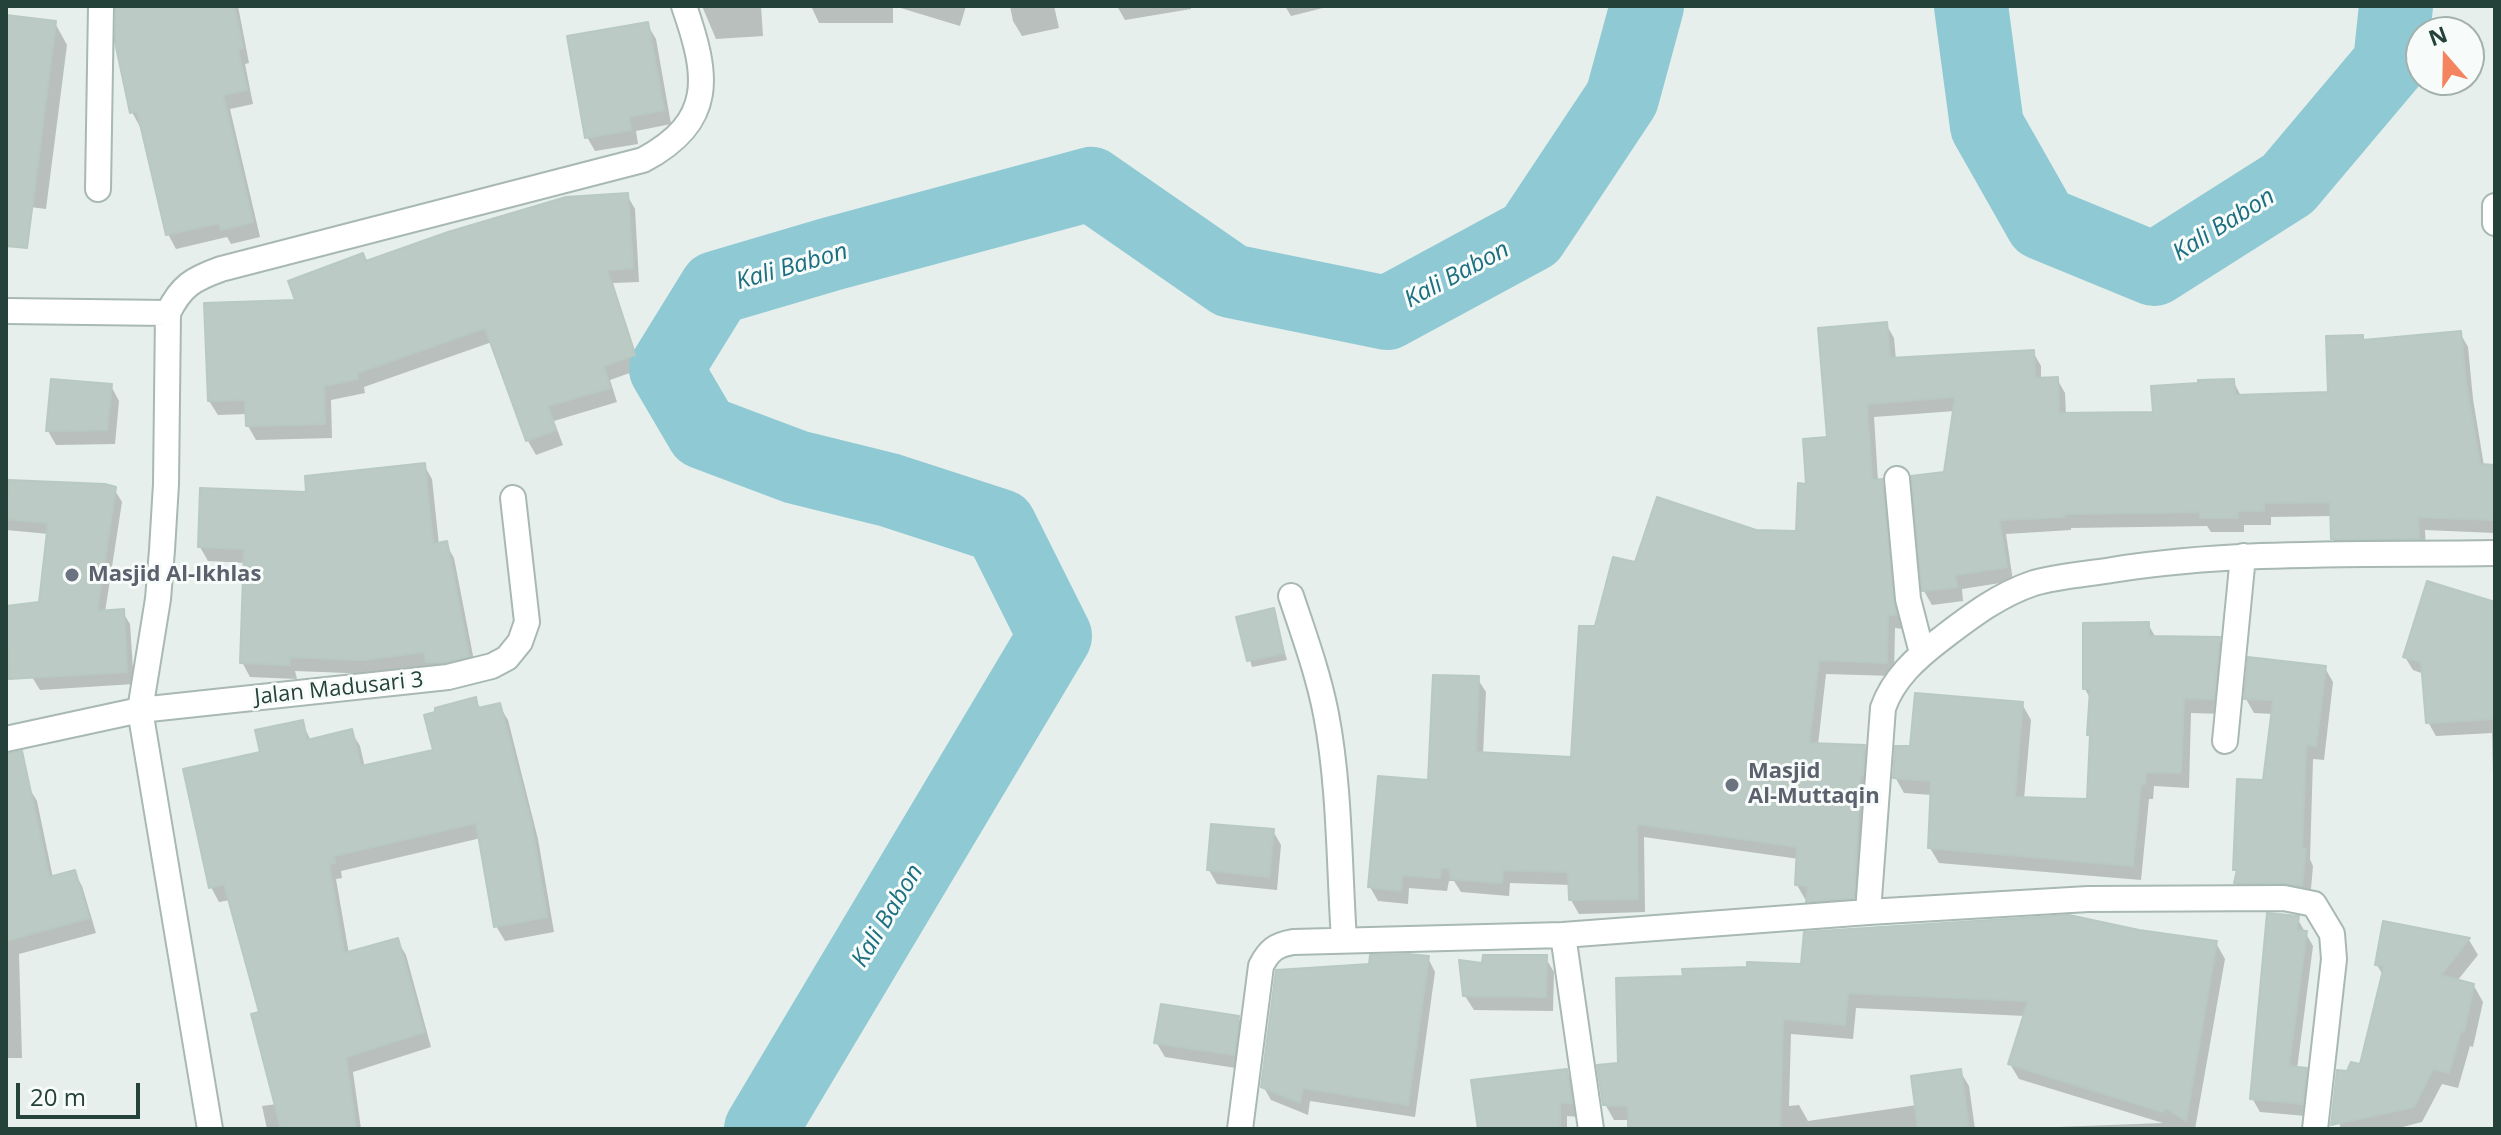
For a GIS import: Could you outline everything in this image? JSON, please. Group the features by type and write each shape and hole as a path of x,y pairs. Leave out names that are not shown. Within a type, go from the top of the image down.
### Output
{"street":[{"path":"98,189 101,6"},
{"path":"210,1129 140,710 158,599 162,550 168,313 175,298 193,280 221,269 643,160 667,147 684,131 696,111 702,76 700,51 684,6"},
{"path":"2495,206 2495,223"},
{"path":"6,311 168,313"},
{"path":"1897,479 1908,599 1922,653"},
{"name":"Jalan Madusari 3","path":"6,739 140,710 448,677 492,666 507,658 520,642 527,622 513,498"},
{"path":"1868,912 1883,708 1890,687 1922,653 2002,597 2036,583 2159,563 2243,556 2495,553"},
{"path":"2225,741 2243,556"},
{"path":"1291,596 1314,665 1328,728 1344,940"},
{"path":"1240,1129 1261,966 1267,954 1277,945 1344,940 1563,935 2088,899 2284,898 2314,904 2332,934 2334,959 2315,1129"},
{"path":"1563,935 1591,1129"}],"building":[{"path":"116,6 234,6 243,48 238,50 247,90 223,95 253,222 221,230 219,223 166,235 137,111 130,113 115,42"},
{"path":"6,15 56,21 27,248 6,246"},
{"path":"648,22 664,110 629,117 631,130 585,138 567,36"},
{"path":"628,193 633,268 607,270 635,355 604,366 610,388 548,406 556,430 526,441 485,328 357,373 358,379 324,386 325,424 246,426 245,400 208,401 204,303 295,300 288,281 363,253 366,261 448,232 566,197"},
{"path":"1887,322 1890,358 2034,350 2035,378 2058,377 2059,413 2153,412 2151,386 2198,383 2198,380 2234,379 2235,395 2328,392 2326,336 2363,335 2363,340 2461,331 2466,384 2480,464 2495,465 2495,520 2418,517 2419,539 2331,539 2330,502 2264,503 2264,511 2237,511 2238,518 2200,518 2200,512 2064,514 2064,517 1999,520 2007,567 1955,575 1957,587 1922,591 1911,476 1944,472 1955,397 1867,404 1872,480 1882,479 1896,615 1888,615 1887,663 1819,660 1809,743 1865,745 1863,775 1860,775 1854,898 1806,902 1808,886 1795,885 1797,847 1637,824 1638,899 1569,900 1568,872 1503,870 1502,883 1451,879 1449,868 1441,868 1440,878 1402,875 1401,891 1368,887 1378,776 1428,780 1433,675 1479,676 1476,752 1571,757 1579,626 1595,626 1613,557 1635,562 1657,497 1756,530 1796,531 1798,483 1806,484 1803,439 1827,437 1818,328"},
{"path":"51,379 112,384 107,430 46,431"},
{"path":"425,463 433,544 447,541 469,656 445,662 426,662 424,652 363,660 289,657 290,665 240,663 244,549 198,547 200,488 306,492 305,476"},
{"path":"9,480 116,487 97,611 124,609 127,672 9,679 6,606 39,602 48,523 6,519"},
{"path":"2427,581 2495,602 2495,719 2426,723 2421,662 2403,657"},
{"path":"1274,608 1284,653 1247,661 1236,617"},
{"path":"2149,622 2149,636 2220,637 2214,699 2184,698 2181,773 2146,772 2145,784 2141,784 2133,866 1928,848 1931,781 1893,778 1895,746 1910,746 1915,693 2023,702 2015,797 2087,799 2090,689 2083,689 2083,623"},
{"path":"2248,657 2326,666 2316,746 2306,745 2302,849 2306,849 2302,886 2234,883 2237,870 2233,870 2237,779 2263,780 2273,700 2244,699"},
{"path":"476,697 478,708 500,703 531,822 547,917 494,927 476,823 334,856 335,863 329,864 344,953 398,938 424,1032 346,1057 356,1129 281,1129 251,1014 259,1012 224,884 209,888 183,769 260,752 255,730 303,720 307,740 352,729 361,766 433,750 424,715 435,712 435,708"},
{"path":"22,751 49,877 75,870 89,918 6,941 6,754"},
{"path":"1211,824 1274,829 1269,877 1207,870"},
{"path":"2267,913 2299,916 2297,930 2307,931 2289,1066 2307,1068 2303,1104 2250,1099"},
{"path":"2069,915 2139,930 2217,941 2186,1121 2166,1108 2163,1112 2008,1064 2028,1001 1848,993 1845,1025 1783,1019 1780,1129 1628,1129 1628,1106 1603,1105 1597,1065 1618,1063 1616,978 1683,976 1682,969 1747,967 1747,962 1801,964 1804,932"},
{"path":"2383,921 2470,938 2441,975 2474,984 2464,1032 2461,1031 2449,1073 2433,1069 2414,1107 2331,1125 2337,1070 2347,1071 2351,1062 2360,1064 2384,966 2375,965"},
{"path":"1370,955 1429,956 1408,1105 1303,1088 1300,1103 1261,1087 1276,970 1369,964"},
{"path":"1483,955 1547,955 1546,997 1463,996 1459,960 1482,963"},
{"path":"1161,1004 1239,1016 1234,1055 1154,1043"},
{"path":"1567,1069 1572,1103 1560,1103 1560,1129 1478,1129 1471,1080"},
{"path":"1961,1069 1969,1129 1918,1129 1911,1076"}],"waterway":[{"name":"Kali Babon","path":"761,1129 1055,636 1000,526 889,490 796,467 703,432 666,369 716,288 1091,184 1231,281 1387,313 1531,235 1622,98 1647,6"},
{"name":"Kali Babon","path":"1971,6 1987,126 2042,223 2154,269 2288,184 2390,63 2396,6"}],"place":[{"name":"Masjid Al-Ikhlas","path":"72,575"},
{"name":"Masjid Al-Muttaqin","path":"1732,785"}]}
